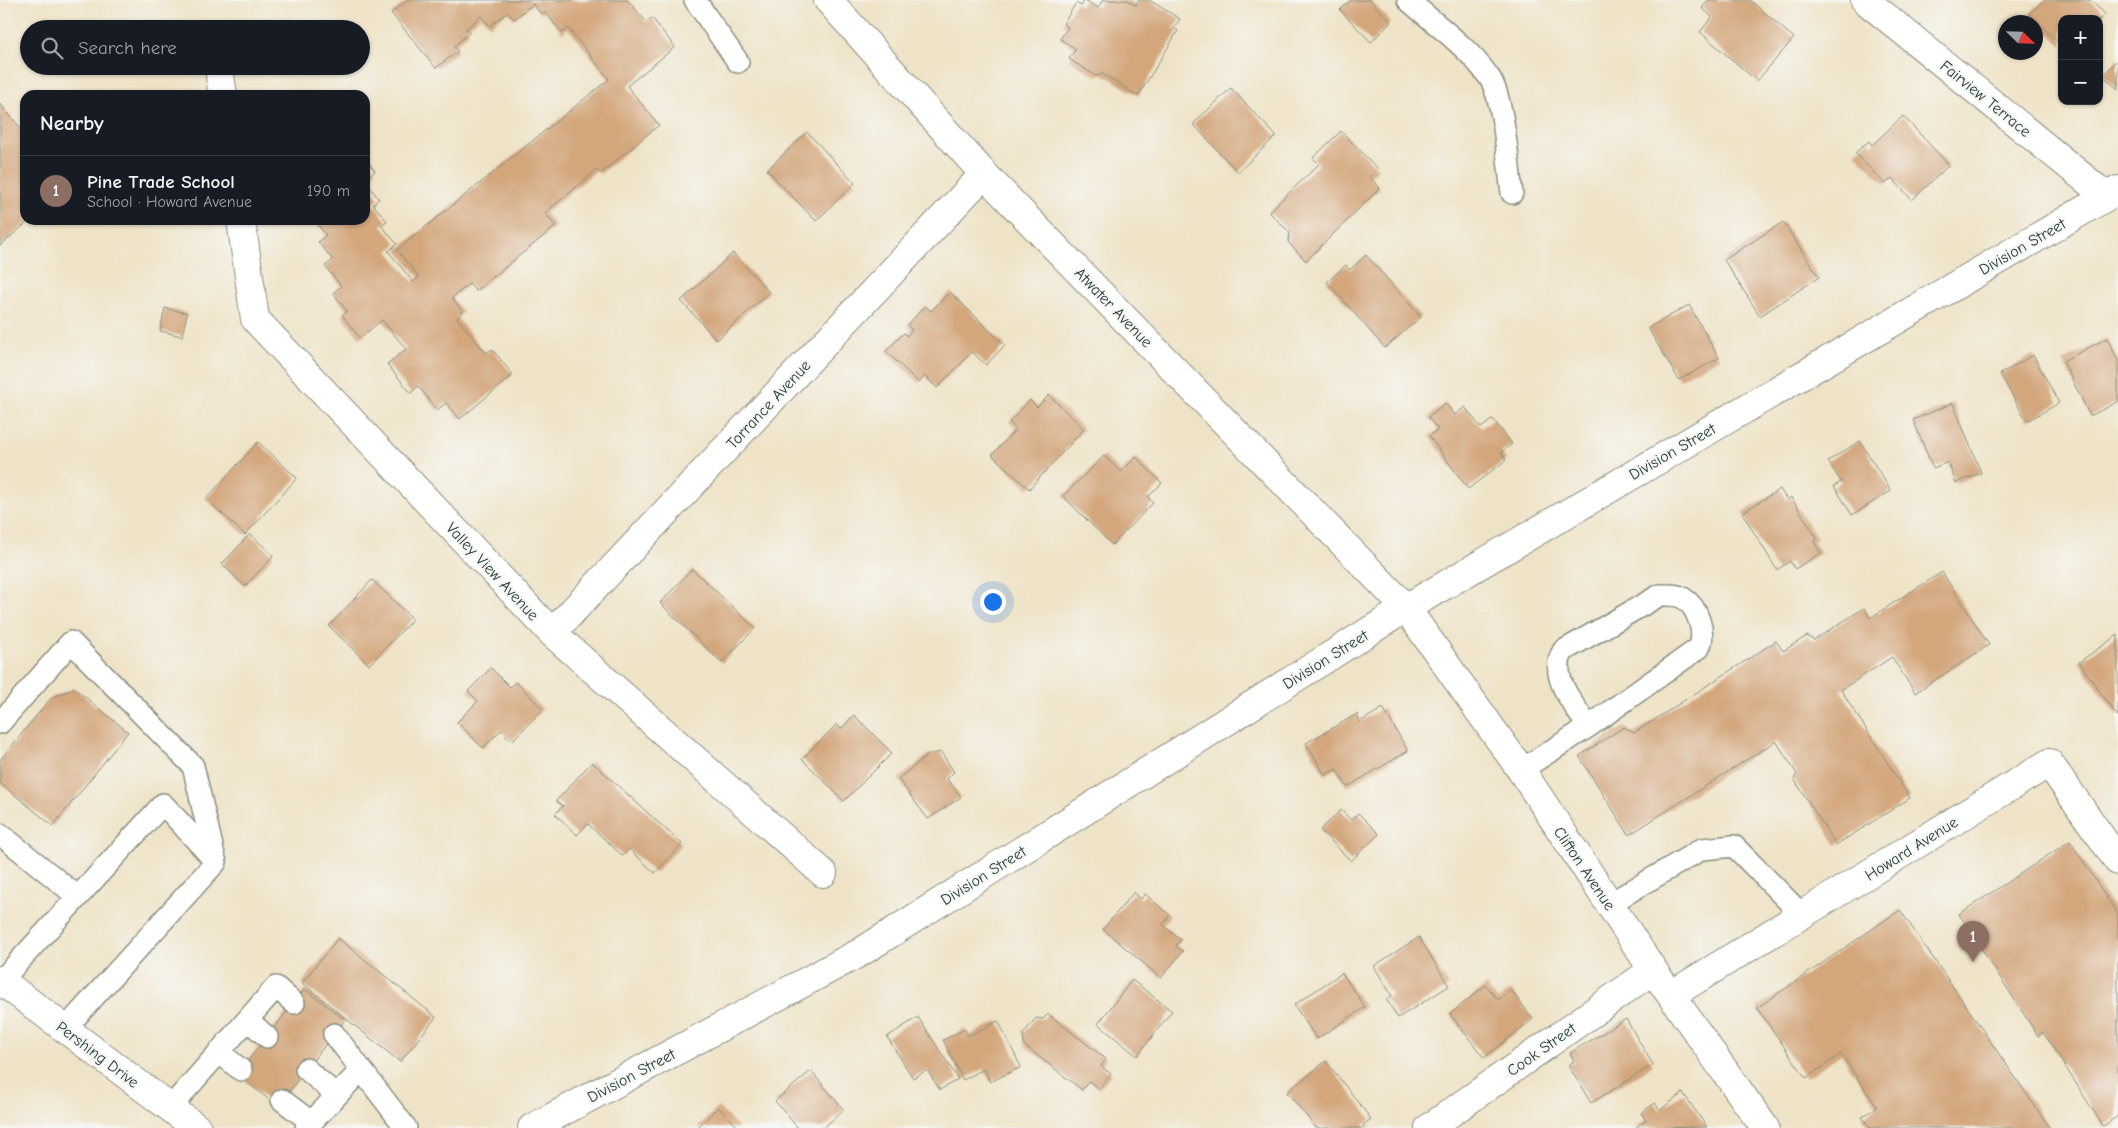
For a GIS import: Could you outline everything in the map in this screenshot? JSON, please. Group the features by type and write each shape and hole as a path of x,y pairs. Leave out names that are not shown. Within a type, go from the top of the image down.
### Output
{"street":[{"name":"Atwater Avenue","path":"828,0 984,174 1406,608"},
{"name":"Fairview Terrace","path":"1865,0 2112,193"},
{"name":"Torrance Avenue","path":"552,633 984,174"},
{"name":"Division Street","path":"532,1128 861,952 1406,608 2112,193"},
{"name":"Valley View Avenue","path":"242,225 255,319 552,633 823,873"},
{"name":"Clifton Avenue","path":"1406,608 1521,770 1653,970 1765,1128"},
{"name":"Howard Avenue","path":"1671,995 2049,763 2118,861"},
{"name":"Cook Street","path":"1429,1128 1653,970"},
{"name":"Pershing Drive","path":"1,980 197,1128"}],"lane":[{"path":"695,0 738,62"},
{"path":"1408,0 1464,50 1490,78 1500,103 1512,193"},
{"path":"1521,770 1588,727 1699,648 1703,631 1698,618 1685,599 1673,595 1660,594 1563,651 1558,660 1559,679 1588,727"},
{"path":"0,722 71,642 193,766 216,862"},
{"path":"1,980 163,804 216,862"},
{"path":"0,834 78,897"},
{"path":"1609,904 1702,849 1734,846 1802,915"},
{"path":"65,1029 216,862"},
{"path":"170,1108 276,987 294,1002"},
{"path":"248,1020 267,1037"},
{"path":"334,1034 406,1128"},
{"path":"220,1052 242,1070"},
{"path":"306,1069 336,1095"},
{"path":"282,1100 308,1125 360,1070"}],"building":[{"path":"408,0 628,0 646,22 652,18 675,47 627,86 659,125 600,174 597,170 545,213 556,226 476,291 469,284 452,298 463,312 457,318 486,353 492,349 513,375 460,419 446,403 437,410 418,386 411,393 387,364 406,349 382,320 360,338 342,315 347,311 333,293 341,286 325,266 333,260 318,242 326,235 318,225 370,225 370,187 379,199 373,204 387,221 381,225 397,244 388,251 413,282 419,277 397,250 609,79 568,28 562,33 546,13 540,13 533,4 514,19 508,12 490,26 481,16 466,29 470,32 454,46 458,51 436,68 391,13"},
{"path":"1085,0 1098,8 1103,0 1127,0 1136,5 1139,0 1149,0 1180,19 1174,28 1178,31 1138,96 1103,74 1096,76 1069,59 1076,49 1060,39 1068,27 1063,24 1076,3 1081,6"},
{"path":"1351,0 1370,0 1391,22 1371,42 1340,10"},
{"path":"1708,0 1750,0 1794,38 1757,81 1700,32 1712,17 1702,8"},
{"path":"2044,0 2090,0 2105,14 2103,16 2058,15 2058,42 2043,28 2043,15 2029,14"},
{"path":"2118,59 2118,89 2103,76"},
{"path":"1231,88 1276,136 1238,172 1193,124"},
{"path":"0,104 20,127 20,225 24,225 0,246"},
{"path":"1903,116 1949,165 1912,200 1892,178 1885,184 1855,153 1869,141 1872,145"},
{"path":"1341,131 1378,169 1370,177 1380,188 1306,261 1288,242 1290,233 1269,212 1319,164 1313,158"},
{"path":"807,132 855,183 816,221 767,170"},
{"path":"370,164 375,171 370,175"},
{"path":"1783,222 1819,277 1760,316 1724,260"},
{"path":"733,253 769,292 717,340 681,301"},
{"path":"1366,255 1421,317 1385,348 1327,282 1346,265 1350,270"},
{"path":"950,292 1005,345 986,365 972,352 937,388 925,376 919,383 886,351 904,333 907,336 912,330 907,325 925,306 931,311"},
{"path":"1689,305 1719,358 1679,380 1648,328"},
{"path":"165,308 187,313 182,336 160,331"},
{"path":"2107,338 2118,360 2118,402 2090,416 2063,361"},
{"path":"2033,355 2059,403 2027,421 2000,374"},
{"path":"1049,395 1084,429 1029,489 992,455 1016,429 1009,422 1030,400 1037,407"},
{"path":"1445,403 1455,415 1465,407 1481,428 1493,419 1512,444 1501,452 1506,460 1468,489 1429,436 1438,430 1428,417"},
{"path":"1953,403 1981,473 1956,483 1948,462 1933,468 1913,420"},
{"path":"1860,441 1891,491 1852,515 1834,486 1841,482 1828,461"},
{"path":"258,442 297,478 245,535 206,499"},
{"path":"1104,456 1121,472 1136,457 1162,483 1148,497 1153,503 1112,545 1063,496"},
{"path":"1780,489 1787,500 1791,497 1817,538 1814,542 1821,553 1795,569 1790,561 1777,570 1742,513"},
{"path":"250,534 273,555 245,586 222,564"},
{"path":"692,569 755,628 722,663 660,603"},
{"path":"1942,572 1989,645 1915,693 1892,657 1841,690 1910,798 1836,845 1794,779 1797,774 1776,741 1629,835 1579,756 1624,727 1634,733 1776,641 1783,651 1807,636 1814,640 1864,608 1870,618"},
{"path":"372,580 413,619 369,665 329,626"},
{"path":"2118,635 2118,717 2079,662"},
{"path":"491,668 510,687 516,682 543,709 512,741 501,730 483,748 457,722 478,701 468,691"},
{"path":"74,688 128,732 53,826 0,783 0,760 51,698"},
{"path":"1383,708 1408,751 1347,787 1336,769 1325,775 1306,743 1357,714 1360,722"},
{"path":"854,715 892,753 844,801 802,759 837,724 841,729"},
{"path":"941,752 954,772 947,779 961,797 928,819 898,779 928,755"},
{"path":"592,762 682,844 655,873 629,849 623,856 588,824 577,835 555,814 563,806 556,801"},
{"path":"1341,810 1351,820 1358,813 1379,834 1351,861 1320,830"},
{"path":"2070,841 2118,915 2118,1116 2103,1126 2043,1032 2038,1036 1959,914"},
{"path":"1134,892 1141,899 1145,894 1170,915 1163,925 1181,940 1176,946 1183,951 1161,978 1103,929"},
{"path":"1900,910 2050,1128 1870,1128 1862,1117 1877,1107 1841,1054 1806,1078 1757,1008"},
{"path":"1419,937 1449,986 1398,1018 1386,999 1392,996 1374,966"},
{"path":"338,938 436,1017 400,1062 302,983"},
{"path":"1342,973 1365,1007 1317,1039 1294,1005"},
{"path":"1132,980 1172,1011 1137,1056 1098,1024"},
{"path":"1486,985 1498,1000 1511,990 1533,1019 1484,1058 1450,1014"},
{"path":"305,989 345,1020 277,1106 237,1074"},
{"path":"1048,1014 1106,1059 1101,1066 1111,1074 1099,1089 1089,1081 1082,1090 1024,1045 1023,1034 1036,1018 1043,1019"},
{"path":"918,1017 958,1079 940,1090 927,1070 913,1078 887,1037"},
{"path":"1626,1019 1653,1065 1591,1103 1568,1065 1574,1061 1570,1053"},
{"path":"998,1021 1021,1067 990,1082 984,1069 963,1080 943,1040 965,1029 968,1036"},
{"path":"1326,1061 1371,1119 1363,1125 1365,1128 1316,1128 1287,1092"},
{"path":"811,1071 844,1110 823,1128 798,1128 775,1101"},
{"path":"1683,1093 1707,1127 1635,1128 1646,1120 1641,1113 1655,1103 1660,1110"},
{"path":"718,1107 739,1128 697,1128"}],"place":[{"name":"Pine Trade School","path":"1973,962"}]}
